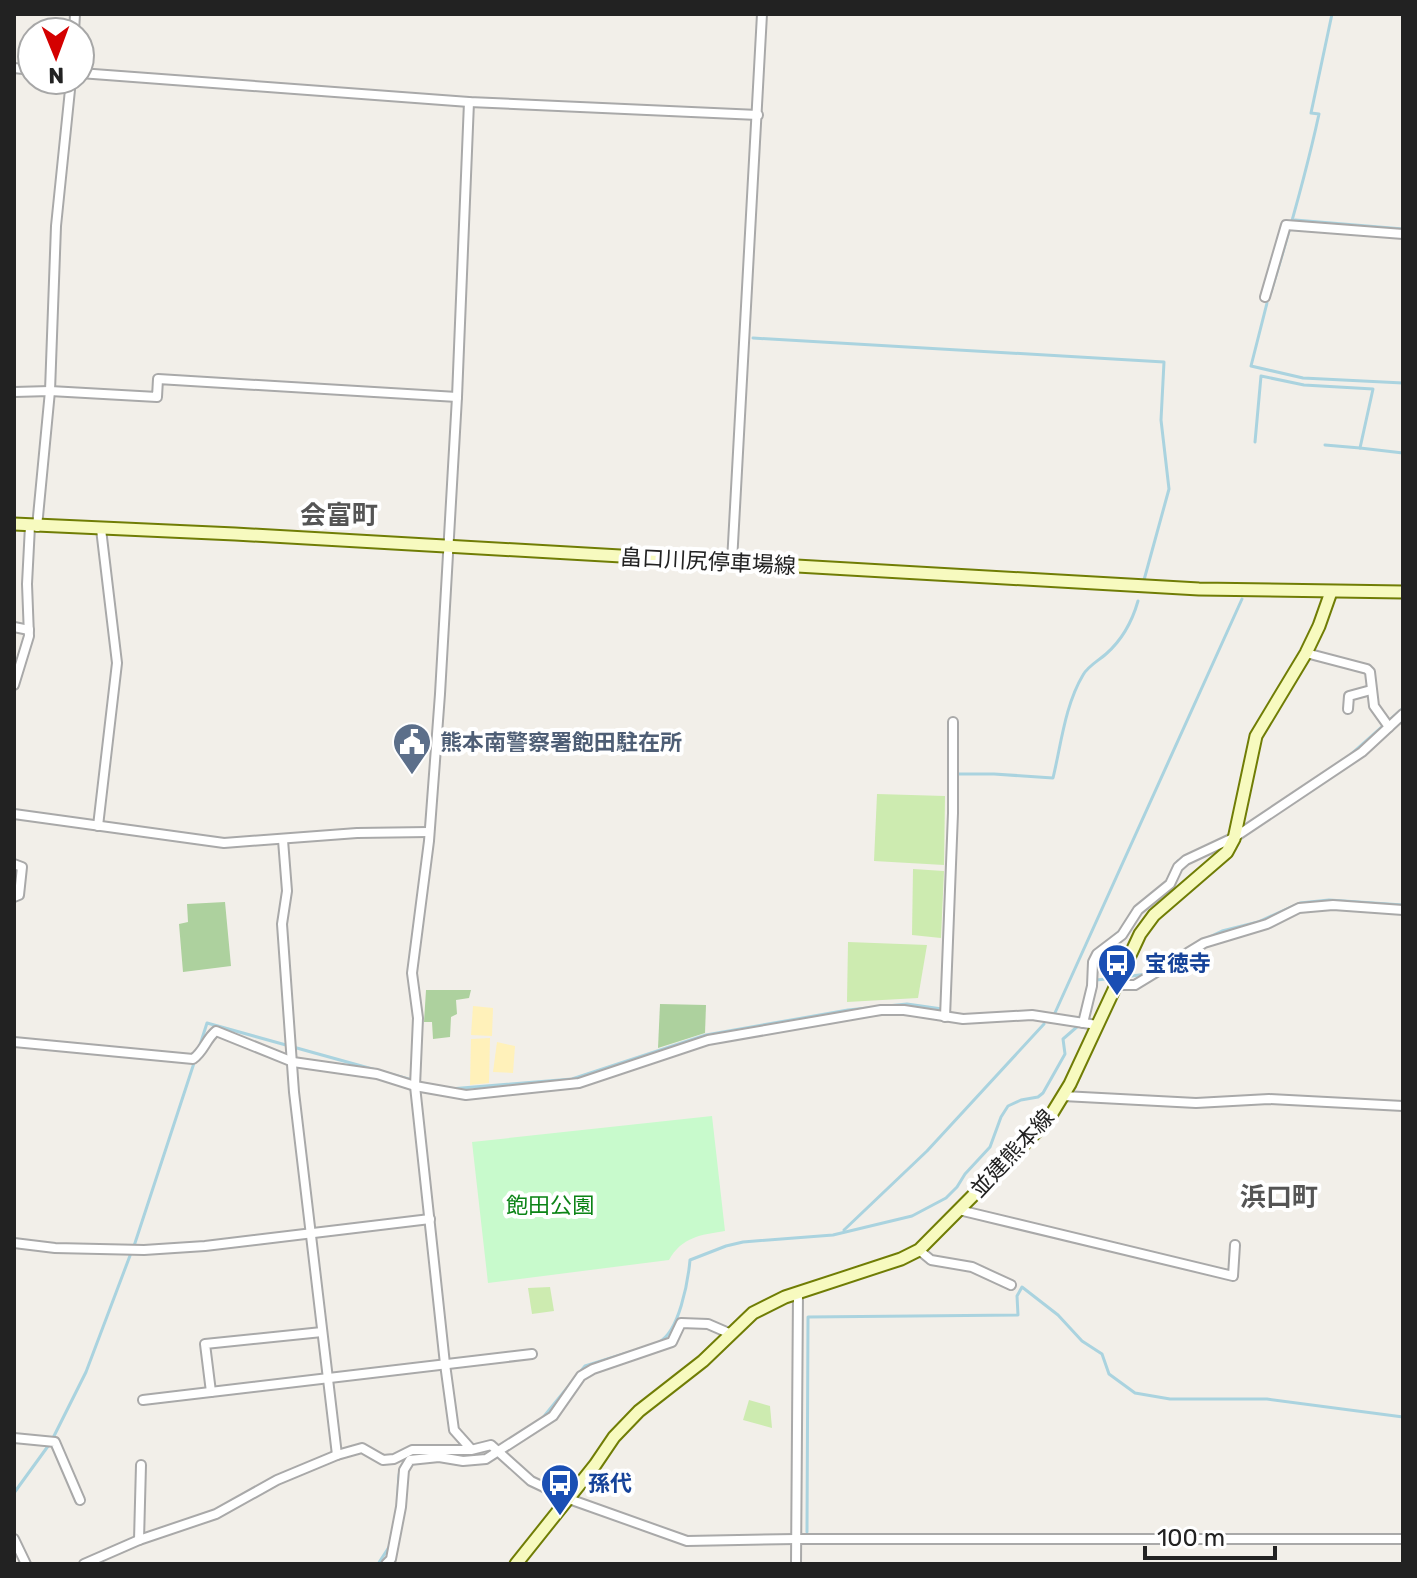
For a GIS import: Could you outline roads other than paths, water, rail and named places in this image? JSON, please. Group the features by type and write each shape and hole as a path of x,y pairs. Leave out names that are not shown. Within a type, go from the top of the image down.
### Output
{"main road":[{"name":"畠口川尻停車場線","path":"14,524 1199,589 1403,592"},
{"name":"並建熊本線","path":"516,1564 614,1437 639,1411 703,1361 753,1313 798,1293 901,1259 919,1250 1048,1120 1063,1096 1140,934 1154,915 1227,852 1235,837 1256,736 1306,653 1331,592"}],"street":[{"path":"732,562 762,14"},
{"path":"96,74 469,102 758,115"},
{"path":"14,685 27,649 29,630 27,584 50,391 54,263 70,96"},
{"path":"469,102 445,609 429,832 412,973 418,1018 415,1086 445,1364 454,1430 471,1450"},
{"path":"1265,297 1286,225 1403,234"},
{"path":"14,392 157,397 158,379 457,397"},
{"path":"98,826 117,663 101,529"},
{"path":"14,627 29,630"},
{"path":"1306,653 1367,669 1374,706 1389,727"},
{"path":"1348,709 1349,696 1371,690"},
{"path":"1079,1022 1092,986 1093,962 1097,954 1122,935 1138,910 1163,892 1178,867 1186,860 1235,837 1362,752 1403,714"},
{"path":"945,1017 953,813 953,722"},
{"path":"14,814 224,843 357,833 429,832"},
{"path":"283,840 287,891 282,924 294,1092 337,1455"},
{"path":"14,864 22,867 19,895 14,897"},
{"path":"1115,985 1135,985 1204,943 1267,924 1299,908 1333,905 1403,910"},
{"path":"14,1042 193,1059 216,1031 293,1062 377,1074 415,1086 466,1095 579,1083 708,1040 881,1010 904,1010 963,1019 1032,1015 1097,1025"},
{"path":"1063,1096 1196,1103 1269,1099 1403,1106"},
{"path":"959,1210 1233,1276 1235,1245"},
{"path":"14,1243 55,1248 144,1250 205,1246 430,1219"},
{"path":"919,1250 931,1260 972,1267 1011,1285"},
{"path":"796,1564 798,1293"},
{"path":"386,1564 391,1559 404,1470 410,1460 439,1457 486,1459 553,1416 581,1376 672,1342 681,1323 708,1324 731,1334"},
{"path":"211,1392 205,1344 322,1332"},
{"path":"143,1400 532,1354"},
{"path":"14,1438 55,1442 80,1500"},
{"path":"84,1564 139,1540 216,1514 277,1480 337,1455 362,1448 383,1460 394,1459 412,1450 471,1450 491,1445 531,1481 569,1499 687,1541 1403,1539"},
{"path":"139,1540 141,1465"},
{"path":"14,1539 26,1564"}],"waterway":[{"path":"1271,292 1319,114 1311,113 1332,14"},
{"path":"1295,220 1403,229"},
{"path":"1267,303 1251,366 1303,378 1403,383"},
{"path":"753,338 1164,362 1161,420 1169,489 1144,580"},
{"path":"1255,442 1261,376 1304,385 1373,389 1360,448 1403,453"},
{"path":"1325,445 1360,448"},
{"path":"1054,1015 1242,599"},
{"path":"956,774 1053,778 1077,687 1088,669 1122,637 1138,601"},
{"path":"1349,756 1403,708"},
{"path":"1169,877 1178,861 1183,859"},
{"path":"1205,939 1222,931 1258,922 1300,903 1329,900 1403,905"},
{"path":"1103,945 1120,931 1134,909"},
{"path":"1171,959 1198,942"},
{"path":"1124,977 1147,974"},
{"path":"1096,980 1116,978"},
{"path":"450,1089 572,1079 706,1035 848,1010 907,1004 942,1009"},
{"path":"200,1045 207,1023 412,1080"},
{"path":"844,1230 927,1151 1044,1024"},
{"path":"659,1342 666,1337 677,1317 685,1293 690,1260 743,1242 833,1235 912,1216 946,1198 990,1147 1008,1106 1043,1093 1065,1054 1063,1039 1078,1026"},
{"path":"134,1246 195,1060"},
{"path":"14,1493 51,1442 86,1372 131,1253"},
{"path":"807,1532 808,1317 1018,1315 1017,1296 1022,1287 1058,1315 1082,1341 1102,1354 1109,1374 1135,1393 1170,1399 1267,1399 1403,1417"},
{"path":"541,1420 585,1366 630,1352"},
{"path":"511,1439 524,1430"},
{"path":"398,1498 402,1465 412,1458 432,1454"},
{"path":"444,1454 480,1456"},
{"path":"378,1564 391,1544"}],"place":[{"name":"熊本南警察署飽田駐在所","path":"412,776"},
{"name":"宝徳寺","path":"1117,997"},
{"name":"孫代","path":"560,1517"}],"district":[{"name":"会富町","path":"339,515"},
{"name":"浜口町","path":"1279,1197"}],"park label":[{"name":"飽田公園","path":"550,1205"}]}
